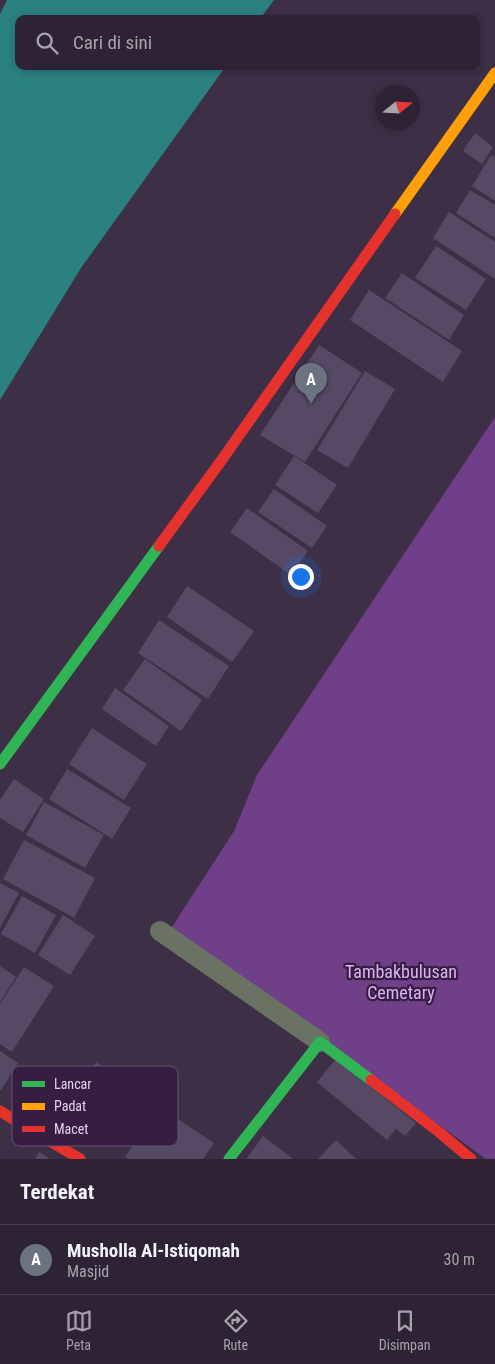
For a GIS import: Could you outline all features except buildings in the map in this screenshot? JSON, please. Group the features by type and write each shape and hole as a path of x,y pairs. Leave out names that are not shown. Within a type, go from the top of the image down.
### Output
{"street":[{"path":"0,764 227,452 495,72"},
{"path":"229,1159 320,1042 471,1159"},
{"path":"0,1111 12,1118"},
{"path":"58,1146 80,1159"}],"lane":[{"path":"160,931 320,1042"}],"green space":[{"name":"Tambakbulusan Cemetary","path":"495,417 495,1159 486,1159 170,930 234,831 257,775"}],"shaded area":[{"path":"7,0 274,0 263,15 15,15 15,70 223,70 81,268 0,400 0,14"}],"traffic: fast":[{"path":"0,764 159,546"},
{"path":"229,1159 320,1042 371,1080"}],"traffic: slow":[{"path":"395,214 495,73"}],"traffic: jam":[{"path":"159,546 395,214"},
{"path":"371,1080 471,1159"},
{"path":"0,1111 12,1118"},
{"path":"58,1146 80,1159"}],"place":[{"name":"Musholla Al-Istiqomah","path":"311,404"}]}
